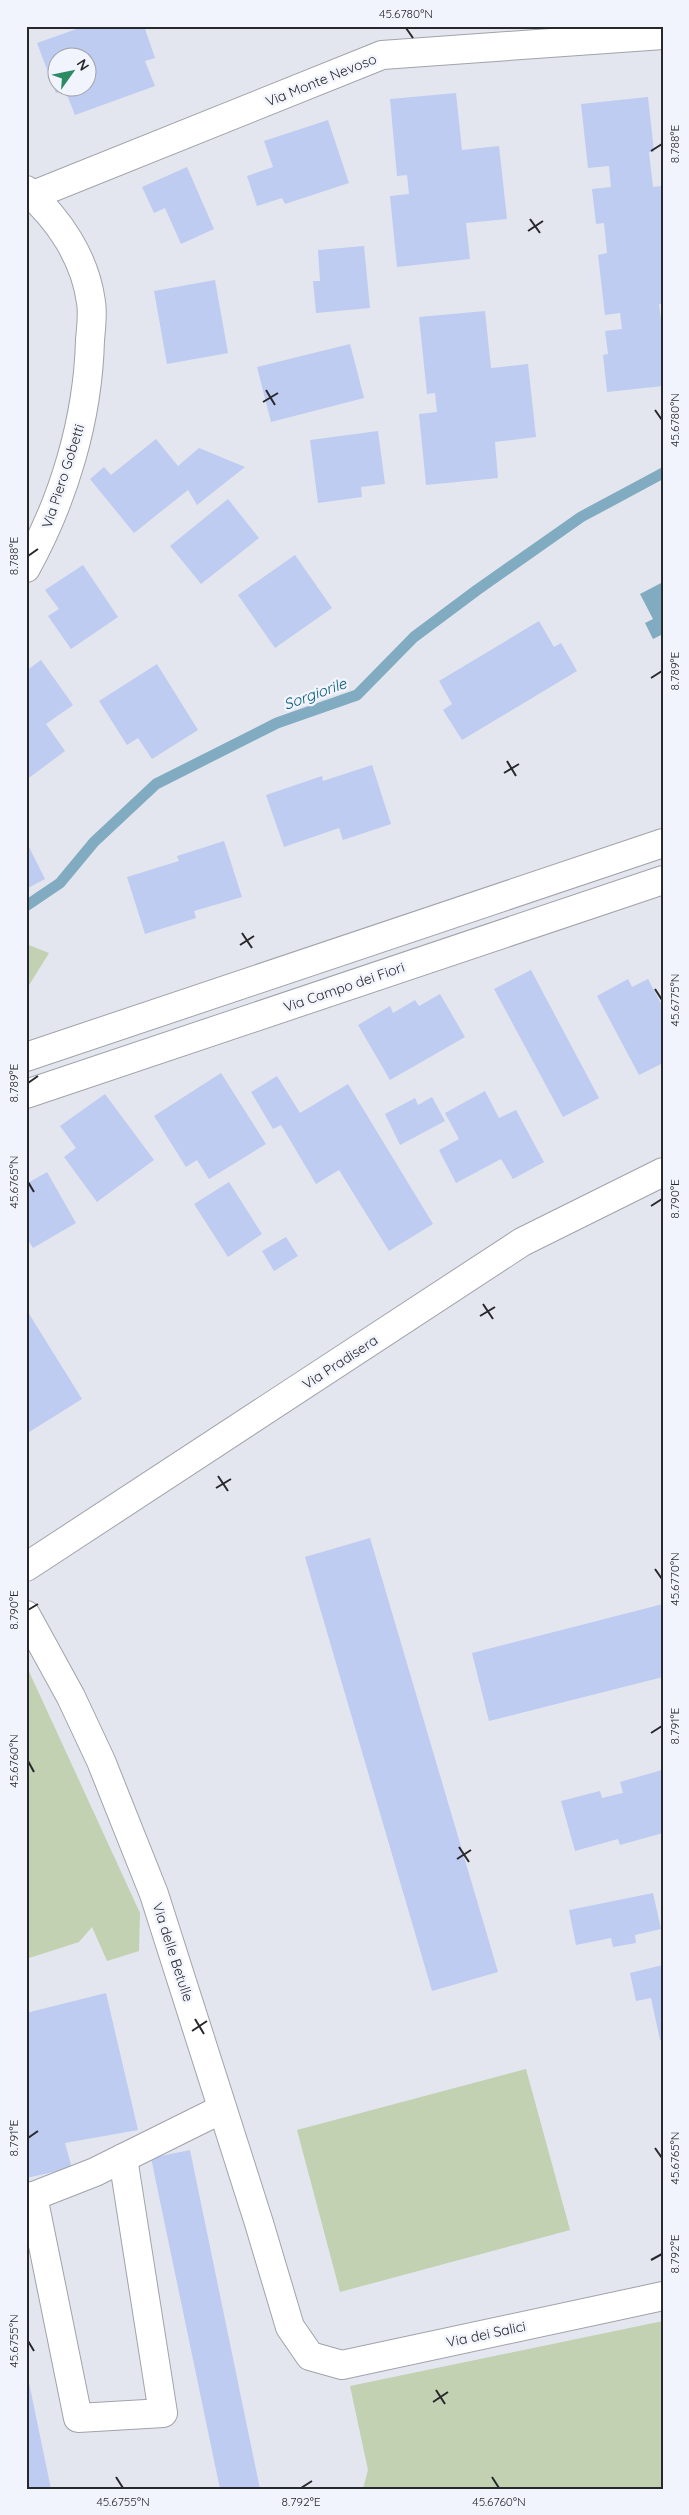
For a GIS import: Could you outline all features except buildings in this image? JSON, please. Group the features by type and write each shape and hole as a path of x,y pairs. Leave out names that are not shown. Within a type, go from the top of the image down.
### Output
{"street":[{"name":"Via Monte Nevoso","path":"28,194 382,55 663,35"},
{"name":"Via Piero Gobetti","path":"26,568 42,539 64,478 84,410 90,352 92,303 81,264 63,229 28,194"},
{"path":"26,1057 663,844"},
{"name":"Via Campo dei Fiori","path":"26,1094 663,880"},
{"name":"Via Pradisera","path":"26,1567 522,1242 663,1172"},
{"name":"Via delle Betulle","path":"26,1615 71,1696 94,1745 154,1894 259,2223 290,2327 310,2356"},
{"path":"123,2158 163,2413 78,2418 30,2197 96,2172 123,2158 222,2109"},
{"name":"Via dei Salici","path":"310,2356 342,2365 663,2296"}],"green space":[{"path":"26,944 49,953 26,990"},
{"path":"26,1665 140,1913 139,1951 107,1961 92,1927 79,1942 26,1959"},
{"path":"526,2069 570,2230 340,2292 297,2130"},
{"path":"663,2321 663,2489 363,2489 368,2470 350,2386"}],"water":[{"path":"663,582 663,634 653,639 645,623 653,619 640,594"}],"waterway":[{"name":"Sorgiorile","path":"26,906 60,883 94,842 156,784 277,723 357,695 414,637 477,590 581,517 663,473"}]}
